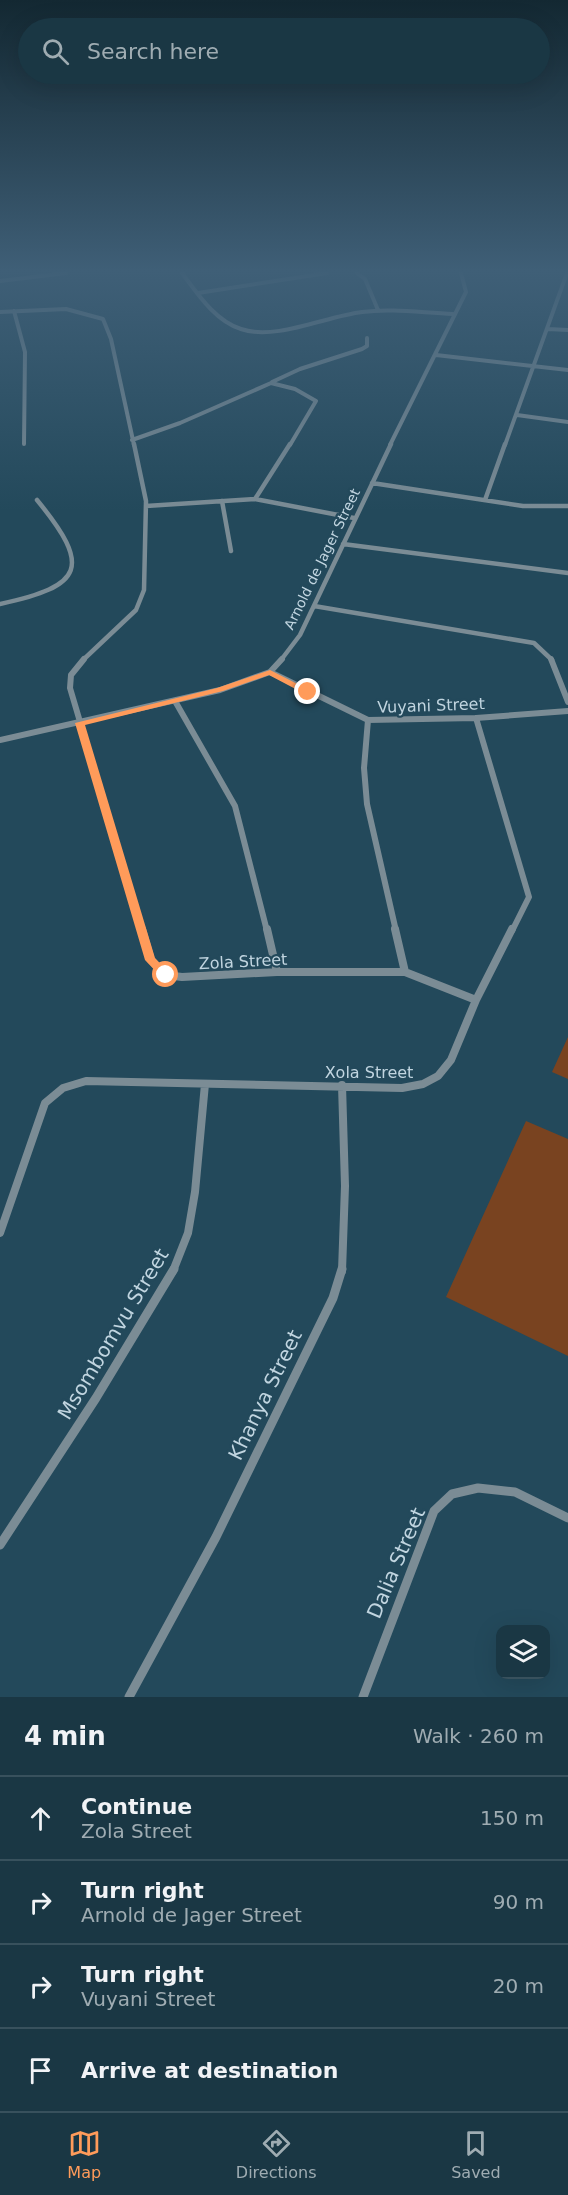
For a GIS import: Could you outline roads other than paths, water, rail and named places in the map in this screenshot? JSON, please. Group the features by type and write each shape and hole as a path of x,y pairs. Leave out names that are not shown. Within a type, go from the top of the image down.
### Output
{"street":[{"path":"24,444 25,352"},
{"path":"114,352 146,506 255,499 354,518"},
{"path":"132,440 180,423 300,369 355,352"},
{"name":"Arnold de Jager Street","path":"0,740 220,690 270,672 287,654 314,606 354,518 437,352"},
{"path":"485,500 538,352"},
{"path":"436,355 568,370"},
{"path":"255,499 316,401 295,389 271,383"},
{"path":"517,415 568,422"},
{"path":"372,483 523,506 568,506"},
{"path":"0,604 48,593 66,582 72,568 72,552 65,535 37,500"},
{"path":"222,501 231,551"},
{"name":"Zola Street","path":"146,506 144,590 141,601 136,610 80,663 71,675 69,688 151,960 166,975 182,977 277,972 405,972 476,1000"},
{"path":"343,544 568,573"},
{"path":"314,606 534,643 552,658 568,702"},
{"name":"Vuyani Street","path":"270,672 368,720 476,718 568,711"},
{"path":"176,701 238,815 277,972"},
{"name":"Xola Street","path":"0,1233 45,1103 54,1091 68,1084 86,1081 402,1088 423,1084 438,1076 452,1060 476,1000 530,897 476,718"},
{"path":"368,720 364,768 367,804 405,972"},
{"name":"Msombomvu Street","path":"0,1545 96,1398 171,1276 188,1233 195,1192 205,1084"},
{"name":"Khanya Street","path":"129,1697 216,1537 333,1298 343,1267 345,1186 342,1085"},
{"name":"Dalia Street","path":"363,1697 434,1511 452,1494 478,1488 515,1492 568,1518"}]}
